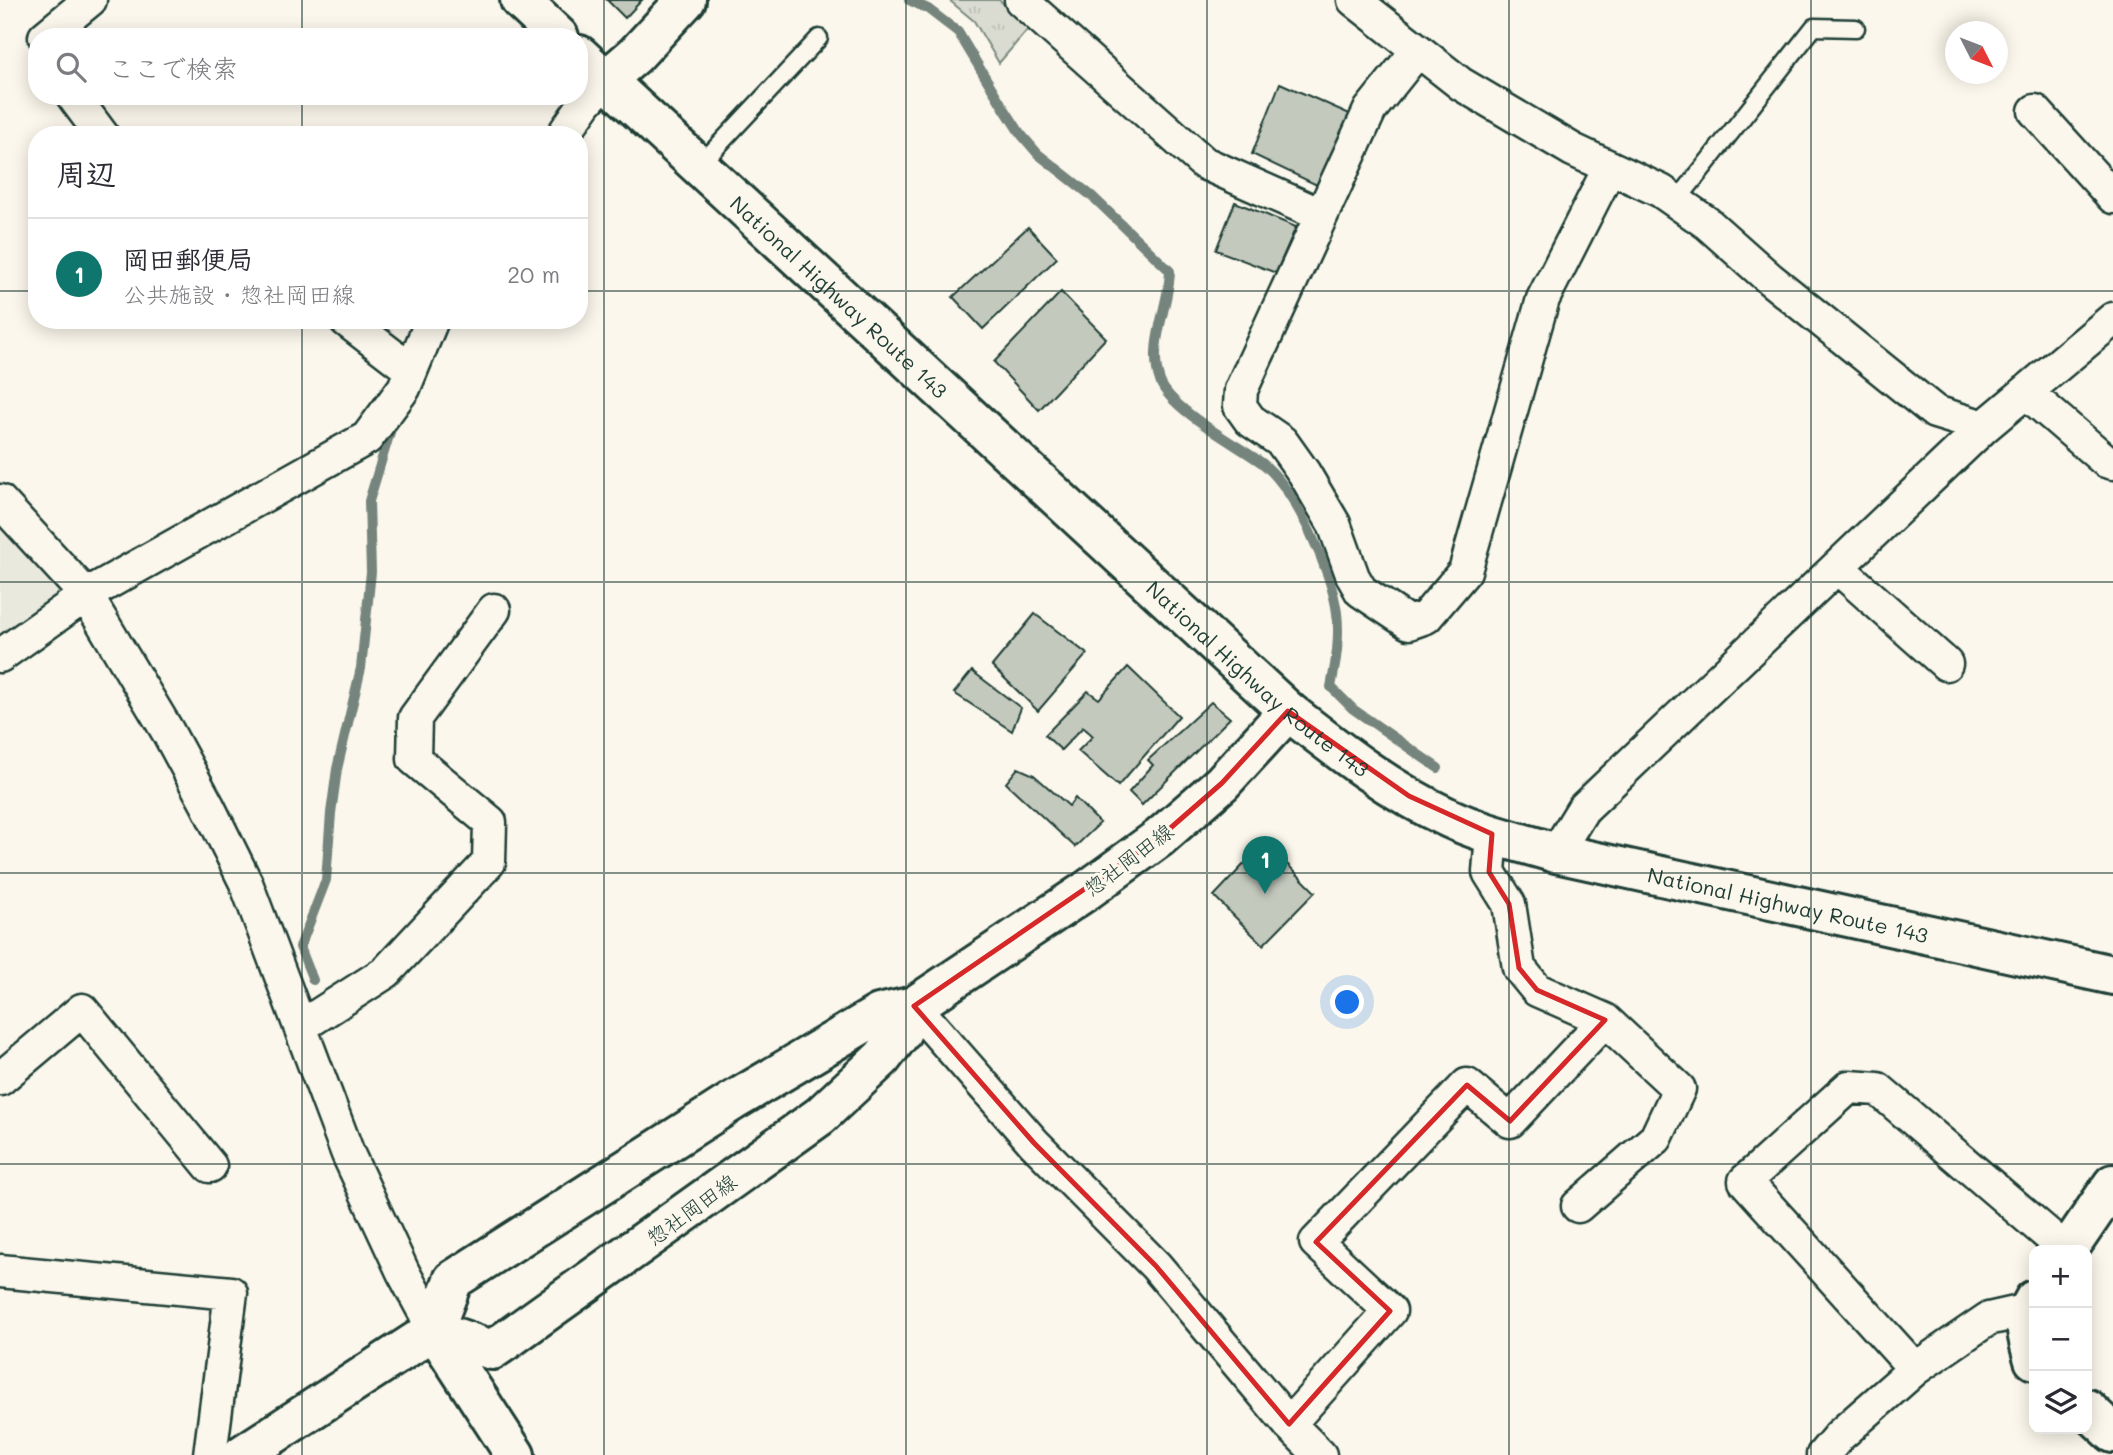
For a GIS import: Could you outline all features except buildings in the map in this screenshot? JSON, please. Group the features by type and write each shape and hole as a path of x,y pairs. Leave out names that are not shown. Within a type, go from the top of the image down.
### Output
{"main road":[{"path":"520,0 550,28"},
{"path":"593,68 635,55 685,0"},
{"name":"National Highway Route 143","path":"593,68 1288,711 1354,762 1409,796 1449,818 1556,853 2113,975"},
{"name":"惣社岡田線","path":"915,1006 901,1033 882,1058 820,1115 492,1350 434,1330 453,1280 733,1101 879,1014 915,1006 1086,891 1159,838 1222,783 1288,711"},
{"path":"2070,1245 2113,1184"},
{"path":"2029,1316 2026,1332 2029,1342"},
{"path":"242,1455 434,1330 515,1455"},
{"path":"2092,1414 2113,1433"}],"street":[{"path":"56,28 90,0"},
{"path":"1021,0 1203,163 1321,215"},
{"path":"1354,0 1461,84 1573,150 1661,191 1707,223 1770,279 1935,412 1984,427"},
{"path":"1418,50 1370,110 1241,390 1240,406 1250,420 1282,442 1304,473 1334,524 1361,592 1409,623 1426,617 1465,570 1543,299 1610,167"},
{"path":"588,92 593,68"},
{"path":"80,105 96,126"},
{"path":"569,126 584,105"},
{"path":"2035,111 2113,197"},
{"path":"1556,853 1583,808 1984,427 2113,319"},
{"path":"358,329 411,370"},
{"path":"0,656 86,595 367,438 404,388 428,329"},
{"path":"2027,393 2106,461 2113,463"},
{"path":"0,501 86,595 168,732 246,883 348,1154 391,1248 434,1330"},
{"path":"1837,567 1946,664"},
{"path":"300,1027 386,972 489,862 490,822 414,759 415,718 495,610"},
{"path":"1492,834 1489,872 1509,904 1519,968 1537,990 1605,1020 1679,1089 1656,1138 1578,1206"},
{"path":"915,1006 1034,1143 1156,1266 1289,1424 1320,1455"},
{"path":"0,1079 82,1010 211,1166"},
{"path":"1289,1424 1390,1311 1316,1242 1467,1085 1510,1121 1605,1020"},
{"path":"1915,1369 1745,1181 1849,1087 1878,1089 2061,1245"},
{"path":"0,1270 231,1293 210,1455"},
{"path":"1823,1455 1839,1436 1915,1369 1988,1319 2029,1306"}],"lane":[{"path":"1676,202 1814,27 1856,27"},
{"path":"699,166 820,38"}],"highlighted area":[{"path":"1288,711 1409,796 1492,834 1489,872 1509,904 1519,968 1537,990 1605,1020 1510,1121 1467,1085 1316,1242 1390,1311 1289,1424 1156,1266 1034,1143 914,1006 1159,838 1222,783"}],"shaded area":[{"path":"0,518 59,590 58,603 0,643"}],"green space":[{"path":"949,0 999,0 1030,27 999,63 974,21"}],"waterway":[{"path":"909,0 928,9 958,32 1020,133 1038,154 1093,197 1170,271 1157,340 1160,381 1166,392 1190,415 1262,463 1287,491 1299,511 1320,554 1334,596 1338,632 1331,687 1353,709 1438,768"},
{"path":"313,980 300,947 326,880 337,769 361,668 371,572 369,501 391,429"}],"place":[{"name":"岡田郵便局","path":"1265,894"}]}
